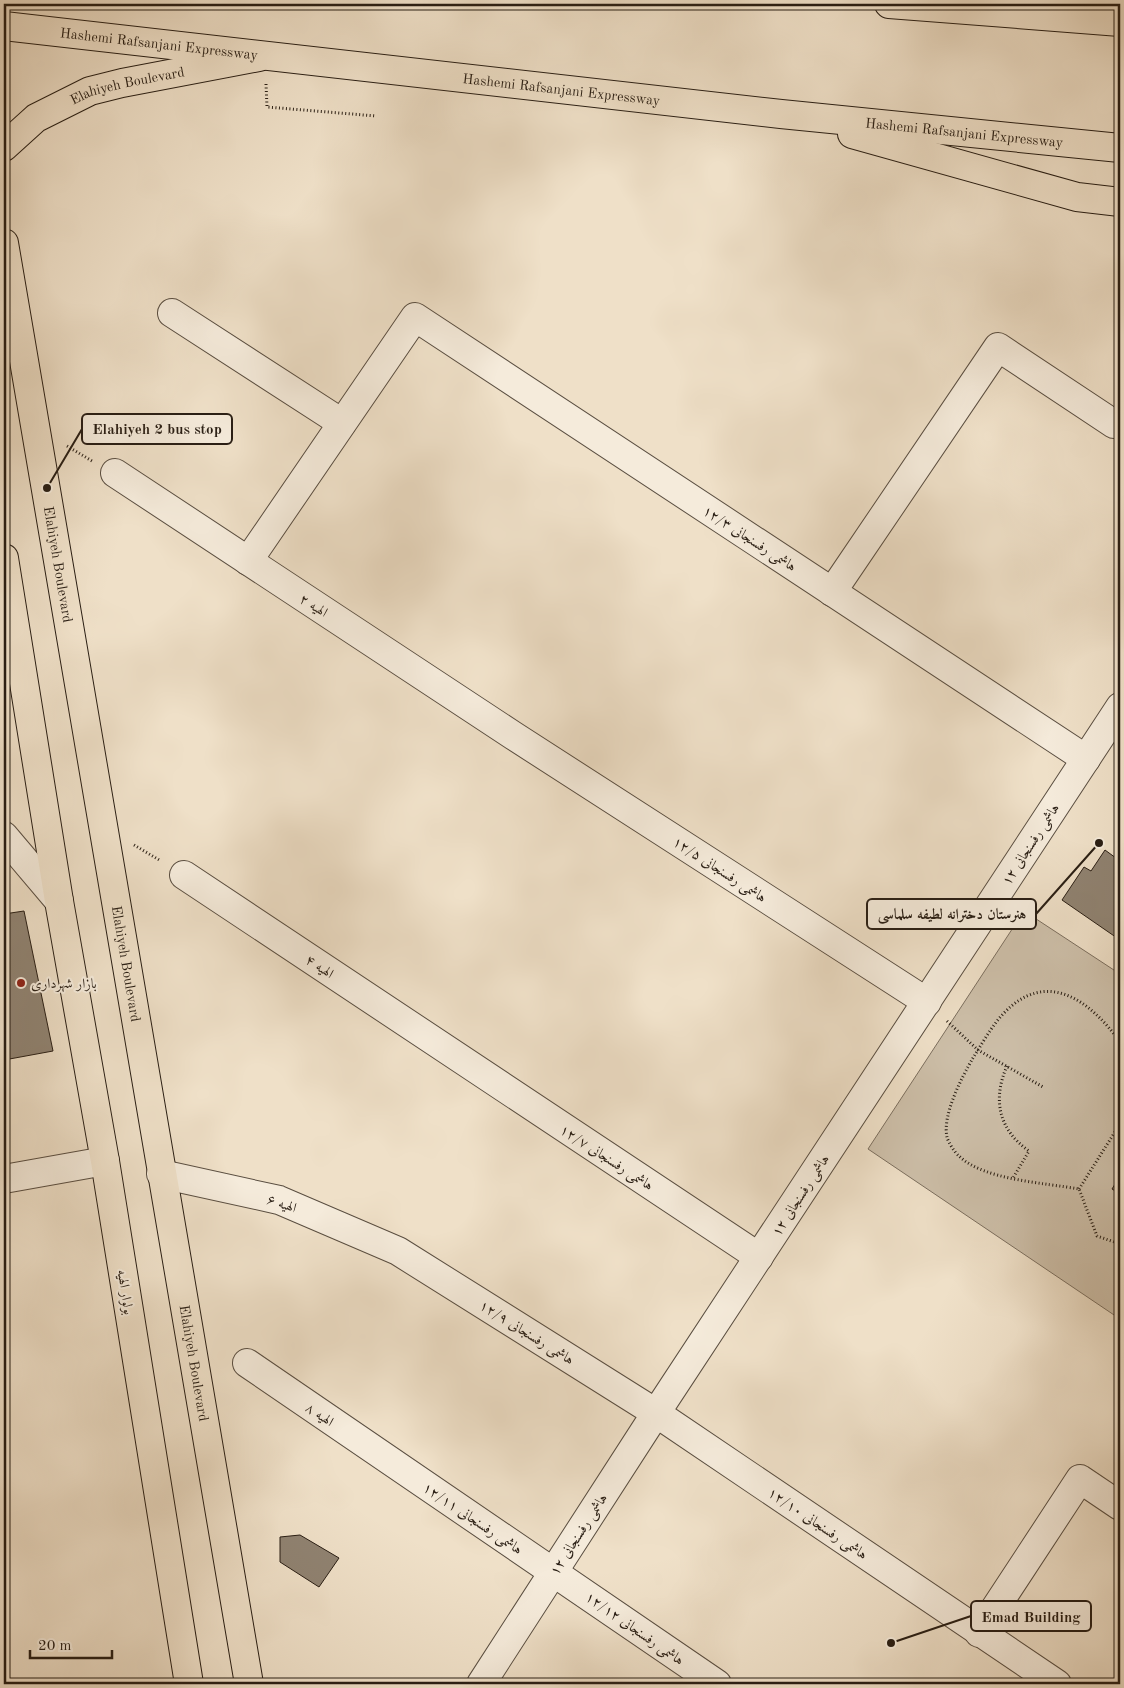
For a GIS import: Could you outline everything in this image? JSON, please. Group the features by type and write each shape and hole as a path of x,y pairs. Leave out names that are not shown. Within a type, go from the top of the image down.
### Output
{"main road":[{"path":"889,4 1120,22"},
{"name":"Hashemi Rafsanjani Expressway","path":"4,26 781,114 1120,148"},
{"name":"Elahiyeh Boulevard","path":"4,147 36,118 90,91 122,83 265,56"},
{"path":"781,114 1077,197 1120,202"},
{"name":"Elahiyeh Boulevard","path":"4,243 37,429 161,1174 250,1684"},
{"path":"4,558 59,900"},
{"name":"بولوار الهیه","path":"59,900 105,1161 189,1684"}],"street":[{"path":"172,313 342,423 248,561"},
{"name":"هاشمی رفسنجانی ۱۲/۳","path":"342,423 415,317 1086,760"},
{"path":"832,592 998,347 1114,424"},
{"name":"الهیه ۲","path":"115,473 514,736"},
{"name":"هاشمی رفسنجانی ۱۲","path":"481,1684 656,1413 1120,707"},
{"name":"هاشمی رفسنجانی ۱۲/۵","path":"514,736 927,1002"},
{"path":"4,836 59,900"},
{"name":"الهیه ۴","path":"184,874 455,1057"},
{"name":"هاشمی رفسنجانی ۱۲/۷","path":"455,1057 759,1257"},
{"path":"4,1179 105,1161"},
{"name":"الهیه ۶","path":"161,1174 278,1200 398,1251"},
{"name":"هاشمی رفسنجانی ۱۲/۹","path":"398,1251 656,1413"},
{"name":"الهیه ۸","path":"247,1364 393,1464"},
{"name":"هاشمی رفسنجانی ۱۲/۱۰","path":"656,1413 979,1633 1058,1684"},
{"name":"هاشمی رفسنجانی ۱۲/۱۱","path":"393,1464 554,1572"},
{"path":"979,1633 1080,1479 1120,1506"},
{"name":"هاشمی رفسنجانی ۱۲/۱۲","path":"554,1572 717,1684"}],"path":[{"path":"267,107 376,116"},
{"path":"37,429 115,473"},
{"path":"103,827 184,874"},
{"path":"1079,1189 982,1171 959,1156 947,1137 950,1108 961,1078 978,1050 1002,1015 1024,996 1051,990 1079,1001 1104,1019 1120,1042"},
{"path":"927,1002 978,1050 1043,1087"},
{"path":"1007,1066 1000,1080 999,1110 1010,1135 1029,1151 1013,1178"},
{"path":"1079,1189 1120,1124"},
{"path":"1079,1189 1097,1236 1120,1244"}],"shaded area":[{"path":"1024,911 1120,974 1120,1319 868,1149"}],"building":[{"path":"1105,850 1120,861 1120,940 1062,900 1084,867 1091,871"},
{"name":"بازار شهرداری","path":"24,911 53,1051 4,1060 4,914"},
{"path":"1120,1176 1120,1194 1112,1189"},
{"path":"300,1535 339,1558 319,1587 280,1562 280,1537"}],"place":[{"name":"Elahiyeh 2 bus stop","path":"47,488"},
{"name":"هنرستان دخترانه لطیفه سلماسی","path":"1099,843"},
{"name":"بازار شهرداری","path":"21,983"},
{"name":"Emad Building","path":"891,1643"}]}
